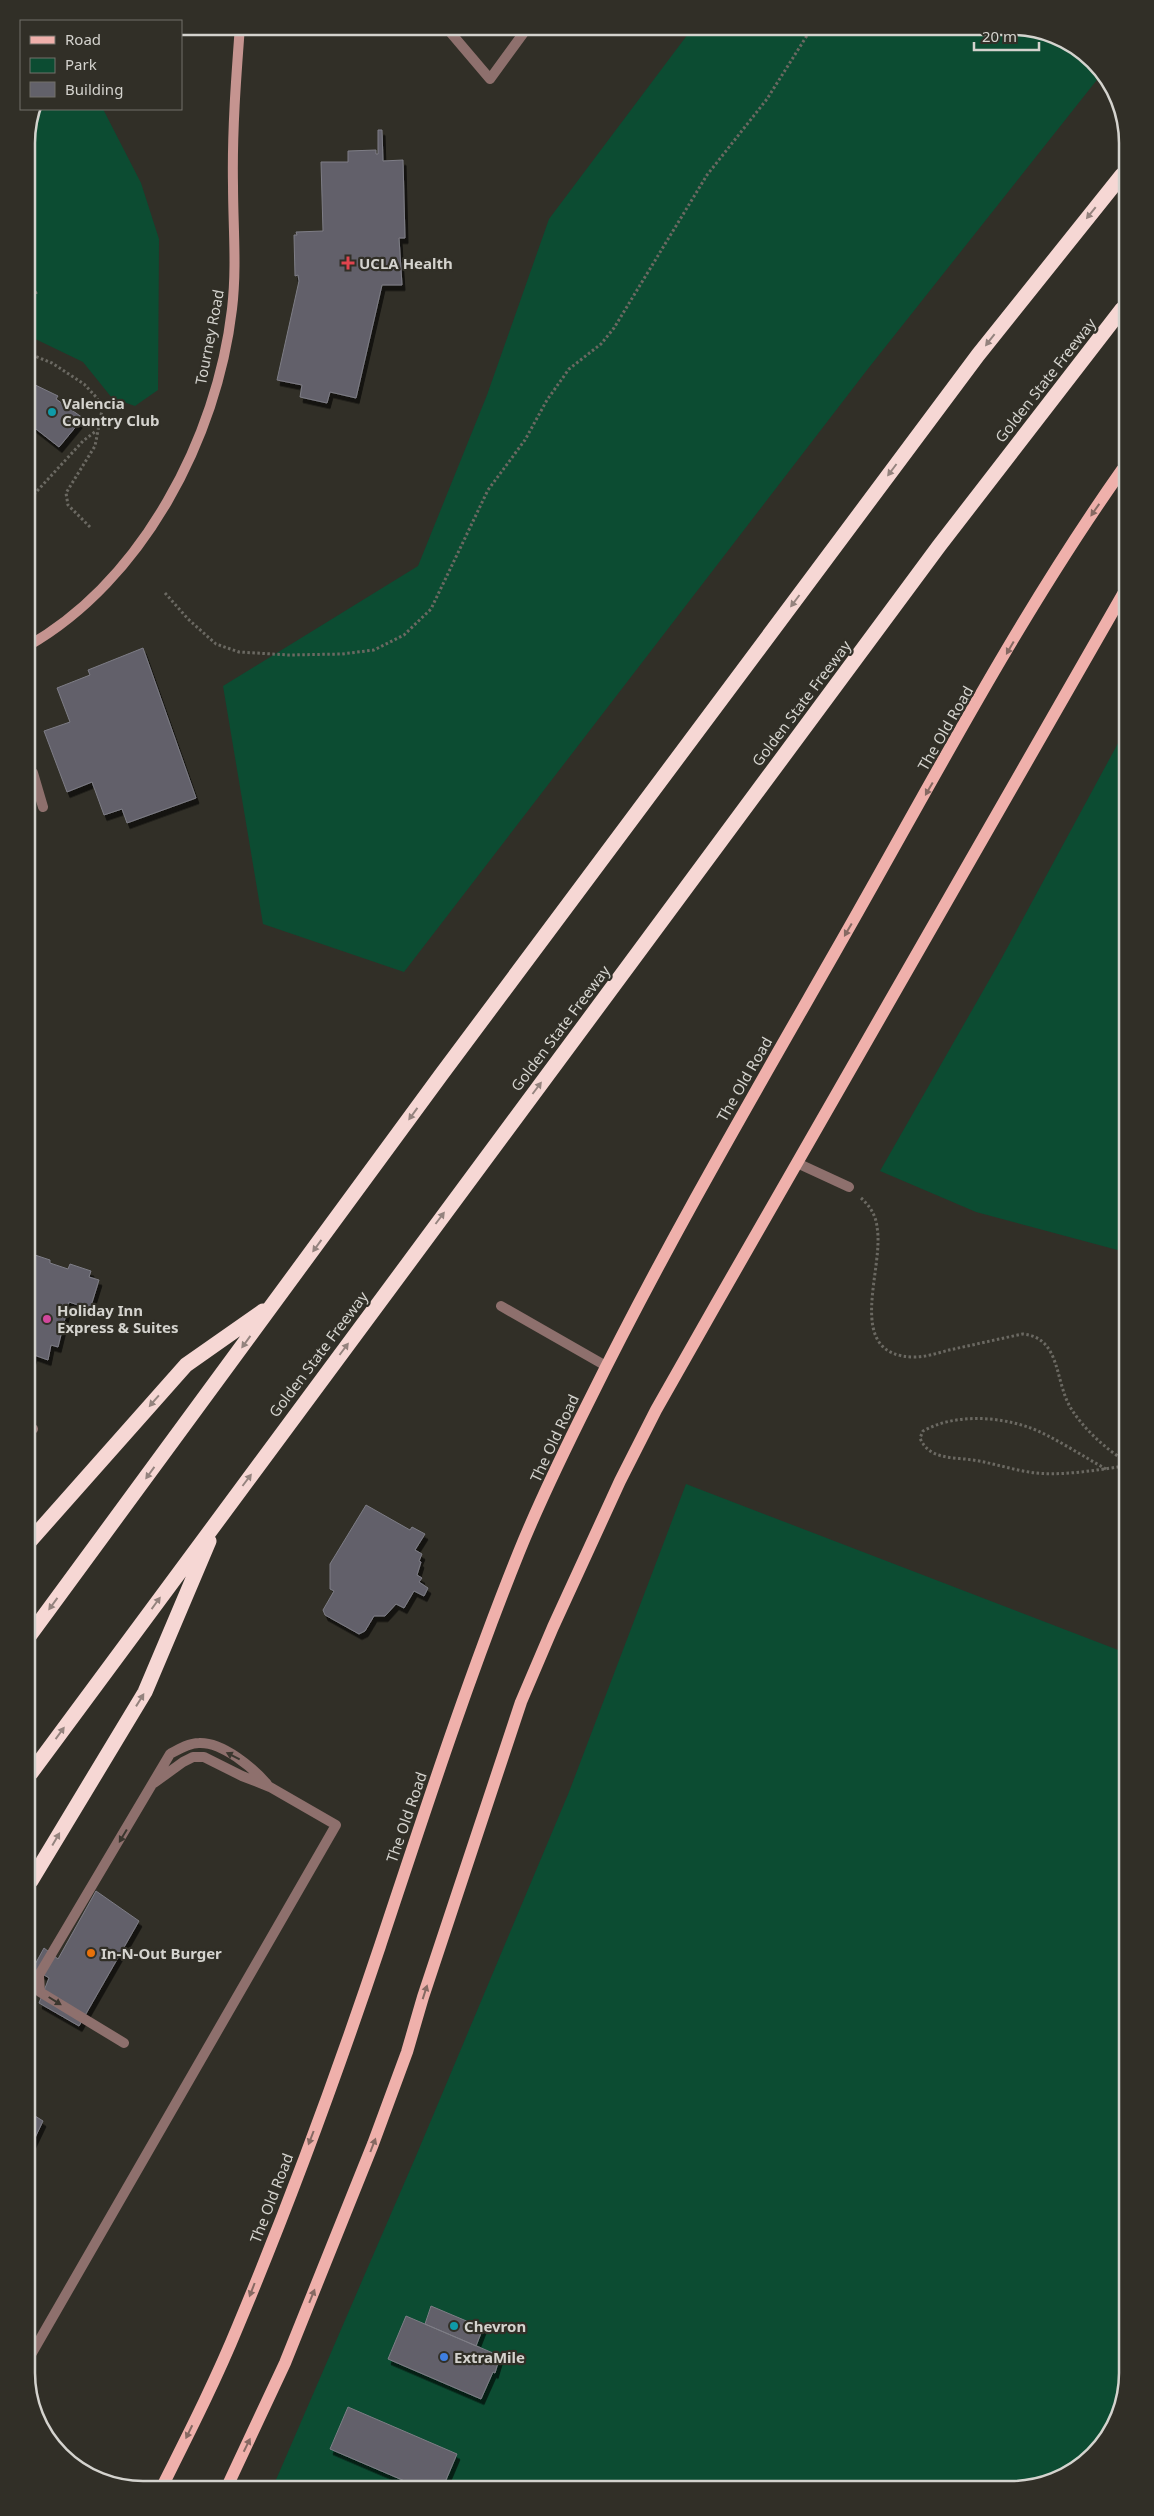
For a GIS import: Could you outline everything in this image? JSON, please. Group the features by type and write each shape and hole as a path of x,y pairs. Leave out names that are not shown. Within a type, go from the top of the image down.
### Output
{"highway":[{"path":"35,1628 441,1075 978,355 1119,179"},
{"name":"Golden State Freeway","path":"35,1768 927,562 1119,313"},
{"path":"35,1535 186,1365 275,1303"},
{"path":"35,1875 145,1692 218,1519"}],"main road":[{"name":"The Old Road","path":"165,2481 238,2328 288,2198 338,2066 380,1947 416,1834 519,1551 606,1366 643,1292 969,718 1078,534 1119,474"},
{"path":"230,2481 285,2363 373,2144 407,2052 423,1996 521,1702 552,1627 656,1410 1119,601"}],"street":[{"name":"Tourney Road","path":"35,642 81,607 114,574 150,528 179,481 202,433 221,369 232,309 236,252 232,184 234,99 239,35"}],"lane":[{"path":"453,35 490,79 522,35"},
{"path":"35,780 43,808"},
{"path":"797,1163 849,1187"},
{"path":"501,1306 606,1366"},
{"path":"124,2043 40,1992 39,1975 170,1754 199,1743 213,1746 250,1765 270,1787"},
{"path":"35,2348 336,1825 270,1787 242,1776 204,1757 192,1757 154,1783"}],"path":[{"path":"165,593 188,619 216,644 239,652 289,655 342,654 374,650 404,635 431,609 488,490 526,440 547,400 569,369 601,344 614,328 707,175 767,100 807,35"},
{"path":"35,356 52,363 84,384 97,398 102,410 95,446 66,492 68,505 91,528"},
{"path":"35,494 83,440 97,431"},
{"path":"849,1187 867,1203 877,1226 878,1246 871,1311 876,1339 885,1350 898,1356 917,1358 1023,1334 1035,1335 1050,1349 1064,1394 1071,1409 1081,1422 1119,1457"},
{"path":"1106,1469 1029,1427 994,1420 959,1419 943,1422 923,1431 920,1438 927,1450 936,1455 974,1460 1031,1473 1106,1469 1119,1467"}],"green space":[{"path":"687,35 1018,35 1052,43 1065,50 1077,57 1098,79 867,370 404,972 263,924 223,686 418,566 487,395 549,219"},
{"name":"Valencia Country Club","path":"41,110 104,110 141,183 159,239 158,390 135,406 112,398 83,362 35,339 35,136"},
{"path":"1119,741 1119,1250 976,1212 880,1171 999,963"},
{"path":"686,1484 1119,1650 1119,2373 1117,2394 1108,2421 1097,2439 1077,2459 1059,2470 1032,2479 1018,2481 275,2481 416,2156 569,1792"}],"building":[{"name":"UCLA Health","path":"378,130 382,130 383,161 403,160 405,238 399,238 402,285 382,285 356,398 330,392 327,403 300,397 302,385 277,380 299,281 298,275 295,276 294,235 297,235 296,232 323,231 321,162 348,162 348,151 376,150 376,154 378,154"},
{"name":"Valencia Country Club","path":"35,385 58,396 56,399 83,418 59,447 35,428"},
{"path":"143,648 196,798 127,823 122,809 104,815 92,782 67,792 44,731 70,722 57,688 90,675 88,670"},
{"name":"Holiday Inn Express & Suites","path":"35,1255 50,1260 50,1263 68,1269 70,1264 91,1271 89,1277 99,1280 90,1309 69,1302 58,1347 51,1345 48,1360 35,1355"},
{"path":"366,1505 410,1530 412,1527 425,1534 415,1550 422,1554 417,1575 422,1578 419,1582 428,1588 424,1596 414,1591 404,1608 396,1604 385,1616 374,1616 365,1631 359,1634 325,1615 323,1610 334,1591 330,1589 330,1564"},
{"name":"In-N-Out Burger","path":"96,1891 139,1921 79,2026 39,2003 49,1978 35,1969 35,1964 44,1948 58,1959"},
{"path":"35,2116 43,2121 35,2138"},
{"name":"Chevron","path":"431,2306 483,2328 476,2346 425,2324"},
{"name":"ExtraMile","path":"406,2316 500,2356 495,2373 493,2372 481,2399 388,2359"},
{"path":"348,2407 457,2454 446,2481 405,2481 330,2449"}],"place":[{"name":"UCLA Health","path":"348,263"},
{"name":"Valencia Country Club","path":"52,412"},
{"name":"Holiday Inn Express & Suites","path":"47,1319"},
{"name":"In-N-Out Burger","path":"91,1953"},
{"name":"Chevron","path":"454,2326"},
{"name":"ExtraMile","path":"444,2357"}]}
